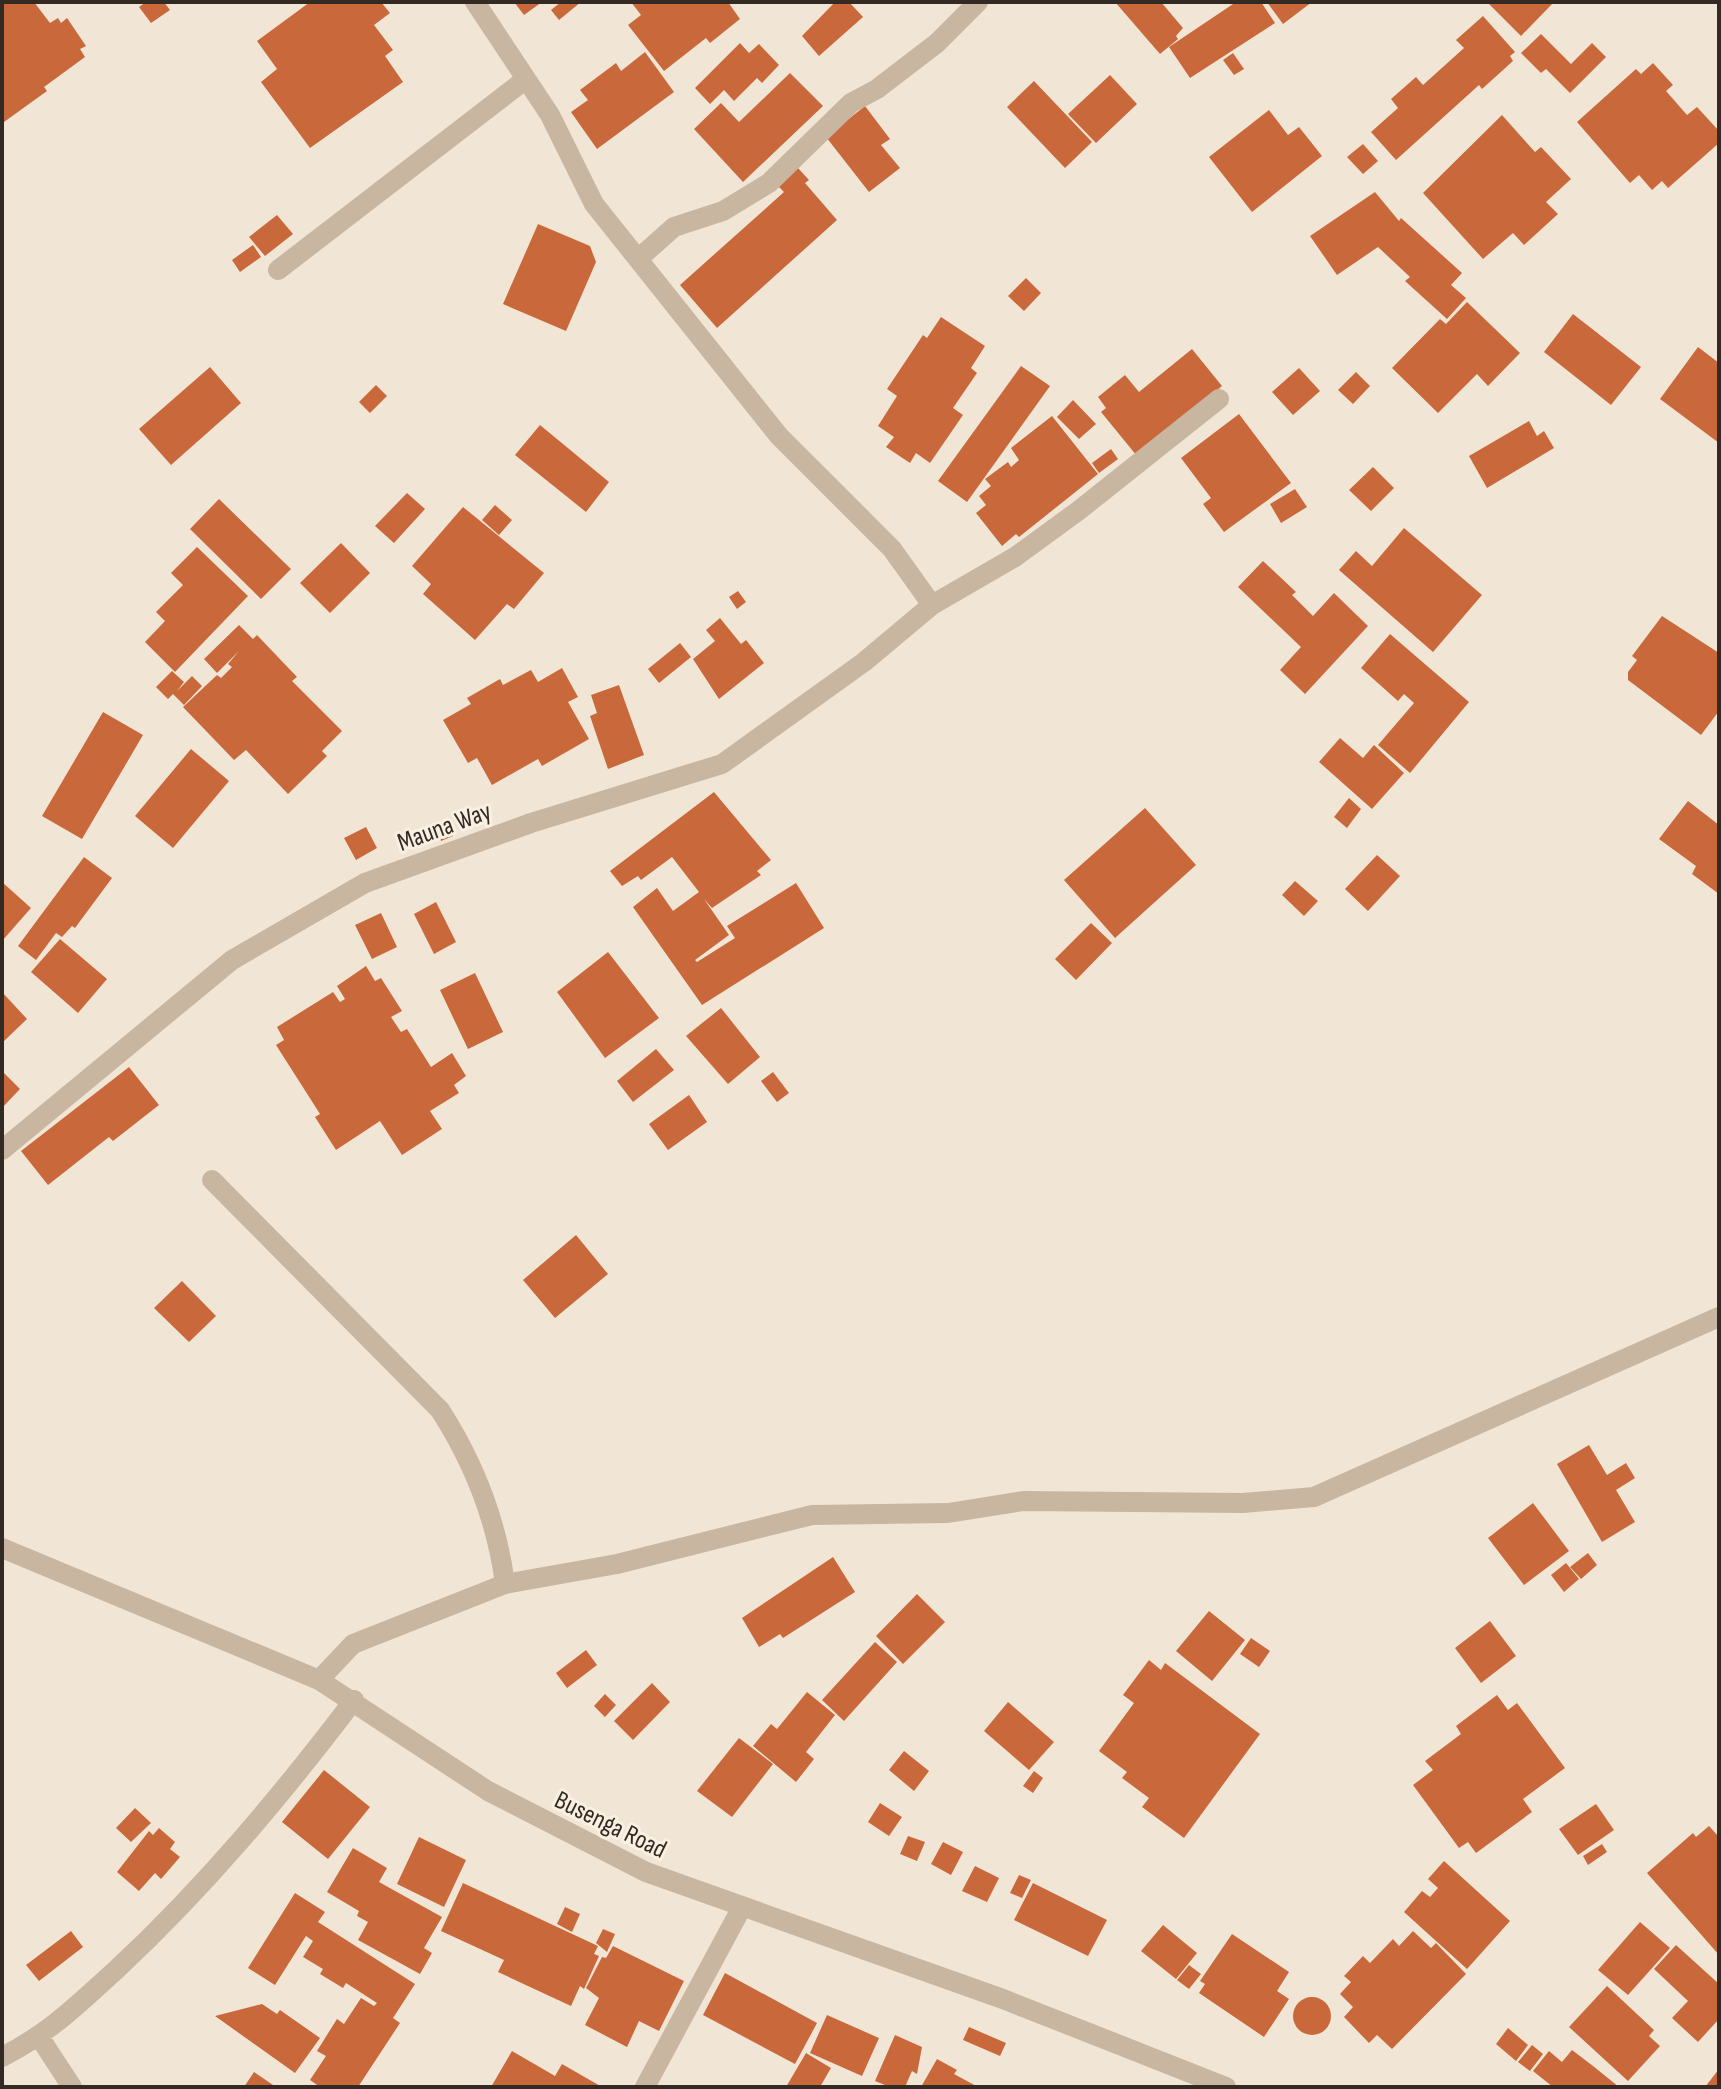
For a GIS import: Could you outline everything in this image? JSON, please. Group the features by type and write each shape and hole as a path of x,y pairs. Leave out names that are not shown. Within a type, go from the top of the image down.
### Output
{"street":[{"path":"475,2 550,115 594,204 779,436 892,549 932,605"},
{"path":"638,259 674,227 723,211 769,183 851,103 877,89 937,43 978,2"},
{"path":"278,270 526,79"},
{"name":"Mauna Way","path":"2,1150 232,960 365,883 531,823 722,764 864,662 932,605 1015,557 1219,399"},
{"path":"212,1180 440,1410 467,1453 500,1549 505,1584"},
{"path":"319,1680 353,1644 505,1584 617,1564 812,1515 948,1513 1023,1501 1243,1503 1314,1497 1719,1317"},
{"name":"Busenga Road","path":"2,1548 319,1680 354,1700 488,1791 646,1872 1003,1999 1226,2087"},
{"path":"2,2057 40,2038 164,1925 273,1806 354,1700"},
{"path":"645,2087 742,1907"},
{"path":"40,2038 72,2087"}],"building":[{"path":"2,2 34,2 50,23 58,18 61,23 67,18 86,46 80,49 85,57 44,87 47,91 4,122"},
{"path":"146,2 164,2 170,10 151,23 139,7"},
{"path":"310,2 381,2 390,13 374,25 393,50 385,56 403,82 310,148 261,82 277,69 257,41"},
{"path":"514,2 542,2 524,15"},
{"path":"561,2 581,2 559,20 551,10"},
{"path":"631,2 728,2 740,19 710,43 706,38 664,71 628,25 641,15"},
{"path":"835,2 849,2 863,17 819,56 802,36"},
{"path":"1115,2 1161,2 1183,28 1176,36 1178,39 1160,54"},
{"path":"1236,2 1261,2 1275,23 1190,78 1169,47"},
{"path":"1267,2 1312,2 1283,24"},
{"path":"1487,2 1554,2 1521,36"},
{"path":"1483,16 1515,52 1510,56 1513,61 1482,89 1479,85 1396,160 1371,132 1398,108 1391,99 1416,77 1423,85 1464,48 1456,40"},
{"path":"1541,34 1571,64 1592,43 1606,57 1570,93 1546,69 1541,73 1521,53"},
{"path":"740,43 749,53 759,44 779,65 762,83 757,78 734,101 724,90 710,104 695,88"},
{"path":"645,52 674,92 597,149 571,112 588,100 580,90 616,63 621,71"},
{"path":"1233,53 1244,69 1234,75 1223,60"},
{"path":"1653,63 1673,85 1666,91 1687,115 1697,107 1719,131 1719,143 1668,188 1662,181 1652,190 1639,175 1630,183 1577,122 1636,69 1641,74"},
{"path":"790,73 823,106 743,182 694,129 721,103 739,122"},
{"path":"1110,75 1137,104 1096,143 1068,114"},
{"path":"1034,81 1092,142 1065,168 1007,107"},
{"path":"865,106 890,139 881,145 900,168 869,192 826,137"},
{"path":"1269,110 1288,135 1299,127 1322,156 1252,212 1209,157"},
{"path":"1502,115 1535,152 1541,147 1571,179 1546,202 1558,214 1524,245 1513,233 1483,259 1423,193"},
{"path":"1363,144 1378,161 1363,174 1347,157"},
{"path":"798,168 809,180 805,183 837,220 717,328 680,285 784,192 778,186"},
{"path":"1375,192 1399,221 1401,218 1462,273 1451,285 1466,298 1447,319 1405,281 1410,277 1378,247 1337,275 1310,236"},
{"path":"277,215 293,234 265,256 249,237"},
{"path":"538,224 590,246 596,262 566,331 503,304"},
{"path":"253,245 261,257 240,272 232,260"},
{"path":"1026,278 1041,293 1024,311 1008,296"},
{"path":"1467,302 1520,353 1488,386 1477,374 1438,413 1392,368 1440,319 1446,324"},
{"path":"1573,314 1641,367 1611,405 1544,352"},
{"path":"941,317 985,346 971,368 977,373 953,408 963,415 930,463 916,453 910,463 886,447 894,437 878,426 897,396 887,389 923,335 927,338"},
{"path":"1698,347 1719,363 1719,443 1660,399"},
{"path":"1192,349 1222,386 1137,456 1101,412 1106,408 1098,397 1125,375 1139,392"},
{"path":"1021,366 1050,386 967,502 938,481"},
{"path":"210,367 241,403 171,465 139,429"},
{"path":"1299,368 1320,391 1293,415 1272,392"},
{"path":"1356,372 1370,386 1353,404 1338,390"},
{"path":"376,385 387,396 370,413 359,402"},
{"path":"1073,400 1096,424 1079,439 1057,417"},
{"path":"1239,414 1291,483 1224,532 1203,504 1211,498 1181,458"},
{"path":"1052,416 1098,474 1019,537 1016,534 1002,546 976,513 986,505 979,496 991,486 985,479 1008,462 1011,467 1019,460 1011,448"},
{"path":"1529,421 1537,436 1544,431 1554,448 1487,488 1469,456"},
{"path":"540,425 609,482 586,512 515,455"},
{"path":"1111,449 1118,459 1099,473 1092,463"},
{"path":"1373,467 1394,488 1371,511 1349,490"},
{"path":"1295,489 1307,507 1281,523 1270,504"},
{"path":"407,493 425,509 394,543 375,526"},
{"path":"219,499 291,569 261,599 190,529"},
{"path":"495,505 512,520 499,535 482,520"},
{"path":"463,507 544,573 514,609 507,604 475,640 423,594 431,584 412,566"},
{"path":"1404,528 1482,595 1433,652 1339,570 1356,551 1372,566"},
{"path":"341,543 370,573 330,613 300,583"},
{"path":"197,547 248,596 175,672 145,642 165,621 156,612 183,585 171,573"},
{"path":"1263,561 1296,592 1292,595 1313,616 1334,593 1368,626 1305,694 1280,670 1301,647 1238,587"},
{"path":"738,591 746,602 737,609 729,597"},
{"path":"1662,616 1719,653 1719,711 1701,735 1628,680 1628,672 1637,660 1632,656"},
{"path":"720,618 741,644 746,640 764,663 719,699 693,659 715,641 706,630"},
{"path":"239,625 253,639 257,635 297,677 292,681 342,731 322,751 327,756 288,794 246,750 234,760 183,707 217,675 221,678 232,667 228,664 239,651 217,673 204,659"},
{"path":"1390,634 1469,702 1410,773 1378,745 1414,703 1404,694 1398,701 1361,668"},
{"path":"680,643 691,657 659,683 648,669"},
{"path":"562,668 578,697 568,702 589,739 542,766 538,759 492,785 477,758 468,763 443,720 471,704 467,698 500,679 503,685 531,670 538,682"},
{"path":"172,671 184,682 177,691 192,676 202,686 184,705 173,694 168,699 156,687"},
{"path":"619,685 644,755 608,769 590,716 597,713 591,695"},
{"path":"103,712 143,735 82,839 42,816"},
{"path":"1340,738 1363,758 1374,745 1404,773 1372,809 1319,762"},
{"path":"191,749 229,781 173,848 135,816"},
{"path":"714,792 771,860 757,871 761,875 712,908 704,899 729,935 695,960 697,962 735,938 727,926 796,883 824,928 702,1005 633,907 657,888 673,911 699,892 672,857 641,880 638,876 622,886 610,871"},
{"path":"1349,798 1361,809 1347,828 1334,817"},
{"path":"1688,801 1719,825 1719,894 1692,874 1696,866 1659,839"},
{"path":"1145,808 1196,865 1115,938 1064,880"},
{"path":"448,825 453,836 441,841 437,830"},
{"path":"366,827 377,848 356,860 344,838"},
{"path":"1377,855 1400,876 1368,911 1345,889"},
{"path":"84,857 112,878 75,928 72,926 62,937 56,933 36,960 18,946"},
{"path":"1295,881 1318,901 1304,916 1282,895"},
{"path":"2,882 31,908 2,941"},
{"path":"436,902 456,942 434,954 414,914"},
{"path":"381,913 397,947 372,959 355,925"},
{"path":"1091,923 1112,943 1076,980 1055,959"},
{"path":"60,939 107,979 78,1013 31,972"},
{"path":"608,952 659,1018 605,1058 557,992"},
{"path":"366,966 375,981 381,978 402,1011 391,1017 401,1032 407,1029 431,1067 452,1053 466,1076 454,1085 459,1093 430,1111 442,1129 402,1155 380,1121 336,1150 315,1117 320,1114 276,1045 284,1040 277,1027 333,992 340,1002 345,999 337,986"},
{"path":"475,973 503,1032 468,1049 440,990"},
{"path":"2,992 27,1019 2,1043"},
{"path":"721,1008 760,1057 728,1084 686,1036"},
{"path":"656,1049 674,1070 633,1102 617,1081"},
{"path":"129,1067 159,1105 113,1141 109,1137 48,1185 21,1151"},
{"path":"2,1071 20,1089 2,1108"},
{"path":"773,1072 789,1093 777,1102 761,1081"},
{"path":"689,1095 707,1122 668,1150 649,1124"},
{"path":"576,1235 608,1274 555,1318 523,1280"},
{"path":"182,1281 216,1316 189,1342 154,1308"},
{"path":"1589,1445 1607,1475 1626,1463 1635,1478 1616,1490 1635,1522 1602,1542 1557,1464"},
{"path":"1533,1503 1569,1551 1524,1585 1488,1538"},
{"path":"1588,1553 1597,1565 1581,1579 1570,1567"},
{"path":"833,1557 855,1592 783,1638 780,1634 759,1647 742,1618"},
{"path":"1566,1563 1579,1579 1564,1592 1551,1575"},
{"path":"917,1594 945,1622 903,1664 876,1636"},
{"path":"1209,1611 1245,1640 1212,1681 1176,1651"},
{"path":"1490,1621 1516,1656 1481,1683 1455,1648"},
{"path":"1251,1638 1270,1651 1259,1667 1240,1654"},
{"path":"875,1642 897,1662 844,1721 822,1700"},
{"path":"586,1650 597,1665 567,1688 556,1673"},
{"path":"1149,1660 1161,1670 1165,1663 1260,1734 1184,1838 1142,1807 1149,1798 1122,1778 1127,1772 1099,1751 1134,1703 1123,1695"},
{"path":"652,1683 670,1702 633,1740 614,1721"},
{"path":"807,1692 835,1715 806,1752 814,1759 796,1782 753,1746 771,1724 777,1729"},
{"path":"605,1694 616,1705 605,1717 594,1706"},
{"path":"1497,1695 1508,1710 1517,1703 1565,1768 1523,1799 1532,1812 1476,1853 1468,1842 1459,1848 1413,1785 1433,1770 1425,1761 1461,1734 1456,1726"},
{"path":"1008,1702 1054,1742 1029,1770 984,1731"},
{"path":"739,1738 773,1764 732,1817 697,1791"},
{"path":"904,1751 929,1771 914,1791 889,1770"},
{"path":"324,1770 370,1807 328,1859 282,1822"},
{"path":"1034,1771 1043,1778 1033,1793 1023,1786"},
{"path":"880,1803 902,1817 889,1836 868,1822"},
{"path":"1596,1804 1614,1830 1578,1855 1559,1829"},
{"path":"135,1808 151,1823 131,1842 116,1828"},
{"path":"1709,1826 1719,1837 1719,1955 1647,1873 1693,1833 1696,1837"},
{"path":"159,1828 175,1842 170,1849 180,1857 161,1879 155,1873 139,1891 117,1872 149,1831 153,1835"},
{"path":"908,1836 925,1842 917,1861 900,1854"},
{"path":"419,1837 466,1860 444,1907 397,1884"},
{"path":"943,1842 963,1852 951,1875 931,1864"},
{"path":"1602,1844 1607,1852 1588,1865 1583,1856"},
{"path":"353,1848 387,1868 379,1882 442,1917 424,1948 432,1953 420,1974 358,1940 368,1922 357,1916 359,1911 327,1892"},
{"path":"1444,1861 1510,1921 1467,1969 1404,1912 1422,1891 1430,1897 1438,1888 1428,1879"},
{"path":"975,1866 999,1878 987,1902 962,1891"},
{"path":"1019,1875 1031,1880 1022,1898 1010,1893"},
{"path":"463,1883 598,1946 594,1954 599,1956 584,1989 580,1986 571,2006 498,1972 504,1960 441,1931"},
{"path":"1033,1883 1107,1920 1088,1956 1014,1920"},
{"path":"295,1893 325,1912 318,1922 415,1984 393,2018 400,2023 358,2087 320,2087 310,2080 326,2056 317,2051 337,2019 344,2024 361,1998 374,2006 377,2003 346,1983 343,1988 320,1974 323,1969 303,1957 313,1941 306,1936 275,1985 248,1968"},
{"path":"565,1907 580,1914 572,1932 557,1924"},
{"path":"1640,1922 1670,1948 1628,1995 1598,1970"},
{"path":"1163,1925 1197,1953 1176,1979 1141,1951"},
{"path":"603,1929 615,1934 607,1952 596,1943"},
{"path":"71,1931 83,1947 39,1981 26,1965"},
{"path":"1413,1931 1431,1948 1436,1943 1466,1974 1392,2049 1377,2035 1369,2043 1344,2017 1353,2007 1340,1994 1351,1982 1344,1976 1363,1956 1370,1963 1393,1939 1399,1946"},
{"path":"1232,1934 1289,1972 1277,1991 1289,1999 1264,2037 1199,1993 1205,1984 1200,1981"},
{"path":"1676,1945 1719,1984 1719,2019 1698,2042 1672,2018 1688,2001 1654,1969"},
{"path":"613,1946 684,1981 659,2031 639,2021 627,2047 585,2025 599,1998 586,1988 602,1957 606,1958"},
{"path":"1189,1965 1201,1974 1189,1989 1177,1980"},
{"path":"725,1973 817,2023 795,2064 703,2015"},
{"path":"1607,1986 1654,2030 1649,2036 1660,2046 1628,2081 1569,2027"},
{"path":"1312,1997 1326,2002 1331,2016 1326,2030 1312,2035 1298,2030 1293,2016 1298,2002"},
{"path":"262,2004 277,2014 280,2010 320,2038 295,2073 215,2016"},
{"path":"827,2015 879,2038 862,2076 810,2053"},
{"path":"969,2027 1006,2043 1000,2056 963,2040"},
{"path":"1508,2028 1528,2045 1516,2061 1496,2044"},
{"path":"895,2035 922,2047 917,2074 912,2071 905,2087 890,2087 875,2081"},
{"path":"1532,2045 1543,2054 1530,2071 1518,2062"},
{"path":"1572,2050 1619,2087 1553,2087 1533,2071 1549,2051 1562,2062"},
{"path":"512,2051 555,2076 562,2064 602,2087 491,2087"},
{"path":"806,2053 831,2068 820,2087 786,2087"},
{"path":"937,2059 957,2070 954,2074 978,2087 921,2087"},
{"path":"1719,2069 1719,2087 1705,2087"},
{"path":"254,2072 276,2087 244,2087"}]}
